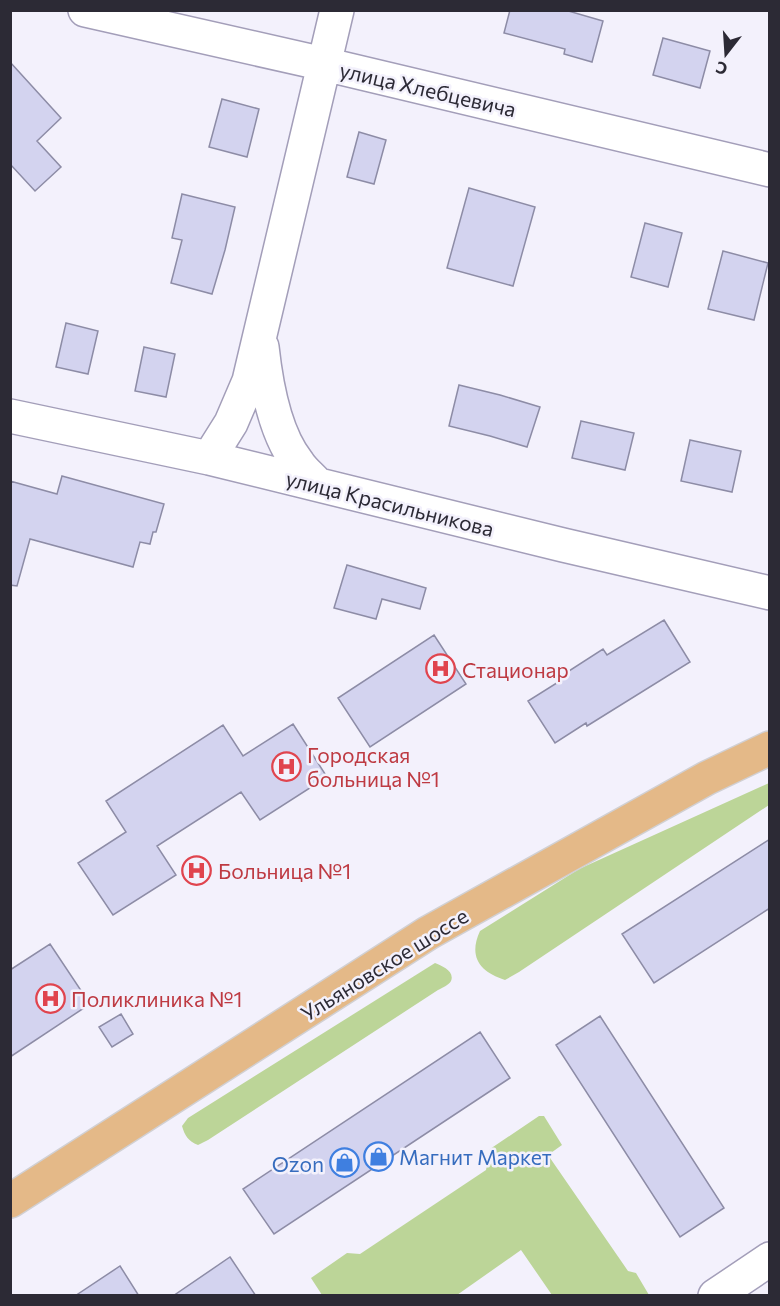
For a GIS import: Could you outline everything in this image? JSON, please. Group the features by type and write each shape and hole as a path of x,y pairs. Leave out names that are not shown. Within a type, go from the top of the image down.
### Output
{"main road":[{"name":"Ульяновское шоссе","path":"10,1201 428,933 707,777 770,748"}],"street":[{"name":"улица Хлебцевича","path":"85,10 770,170"},
{"path":"209,458 231,423 249,381 337,10"},
{"path":"260,335 263,364 280,430 298,464 317,484"},
{"name":"улица Красильникова","path":"10,416 209,458 552,543 770,593"},
{"path":"716,1296 770,1259"}],"green space":[{"path":"769,783 769,805 519,972 505,980 489,973 479,962 475,948 480,931 579,869"},
{"path":"435,963 447,969 451,974 451,981 447,985 208,1140 198,1145 187,1138 182,1126 188,1118"},
{"path":"539,1116 544,1116 562,1145 548,1155 628,1271 636,1273 649,1295 552,1295 521,1250 457,1295 322,1295 311,1278 347,1253 360,1254 486,1170 490,1149"}],"building":[{"path":"510,10 565,10 603,21 592,62 564,54 565,49 504,33"},
{"path":"663,38 710,51 700,88 653,75"},
{"path":"10,62 61,118 37,141 61,167 35,191 10,164"},
{"path":"222,99 259,109 247,157 209,147"},
{"path":"359,132 386,140 374,184 347,177"},
{"path":"469,188 535,207 513,286 447,268"},
{"path":"182,194 235,207 212,294 171,283 182,240 172,238"},
{"path":"645,223 682,233 668,287 631,277"},
{"path":"723,251 768,263 754,320 708,309"},
{"path":"66,323 98,331 88,374 56,367"},
{"path":"144,347 175,354 166,397 135,391"},
{"path":"459,385 540,407 527,447 449,426"},
{"path":"581,421 634,433 625,470 572,458"},
{"path":"690,440 741,451 732,492 681,481"},
{"path":"62,476 164,504 156,532 153,532 150,544 140,542 133,567 30,539 17,586 10,585 10,481 57,494"},
{"path":"347,565 426,588 420,609 382,599 376,619 334,608"},
{"path":"664,620 690,662 587,726 586,723 555,743 528,701 560,681 558,678 603,649 607,655"},
{"path":"434,635 466,684 370,747 338,698"},
{"path":"293,724 327,777 260,820 241,792 157,846 176,875 113,915 78,863 126,832 106,801 223,725 243,756"},
{"path":"770,839 770,908 654,983 622,934"},
{"path":"50,944 90,1004 10,1057 10,970"},
{"path":"121,1014 133,1034 112,1047 99,1027"},
{"path":"600,1016 724,1208 680,1237 556,1045"},
{"path":"480,1032 510,1078 274,1234 243,1189"},
{"path":"230,1257 256,1296 173,1296"},
{"path":"120,1266 139,1296 75,1296"}],"place":[{"name":"Стационар","path":"441,669"},
{"name":"Городская больница №1","path":"286,766"},
{"name":"Больница №1","path":"197,870"},
{"name":"Поликлиника №1","path":"50,998"},
{"name":"Магнит Маркет","path":"378,1156"},
{"name":"Ozon","path":"345,1163"}]}
